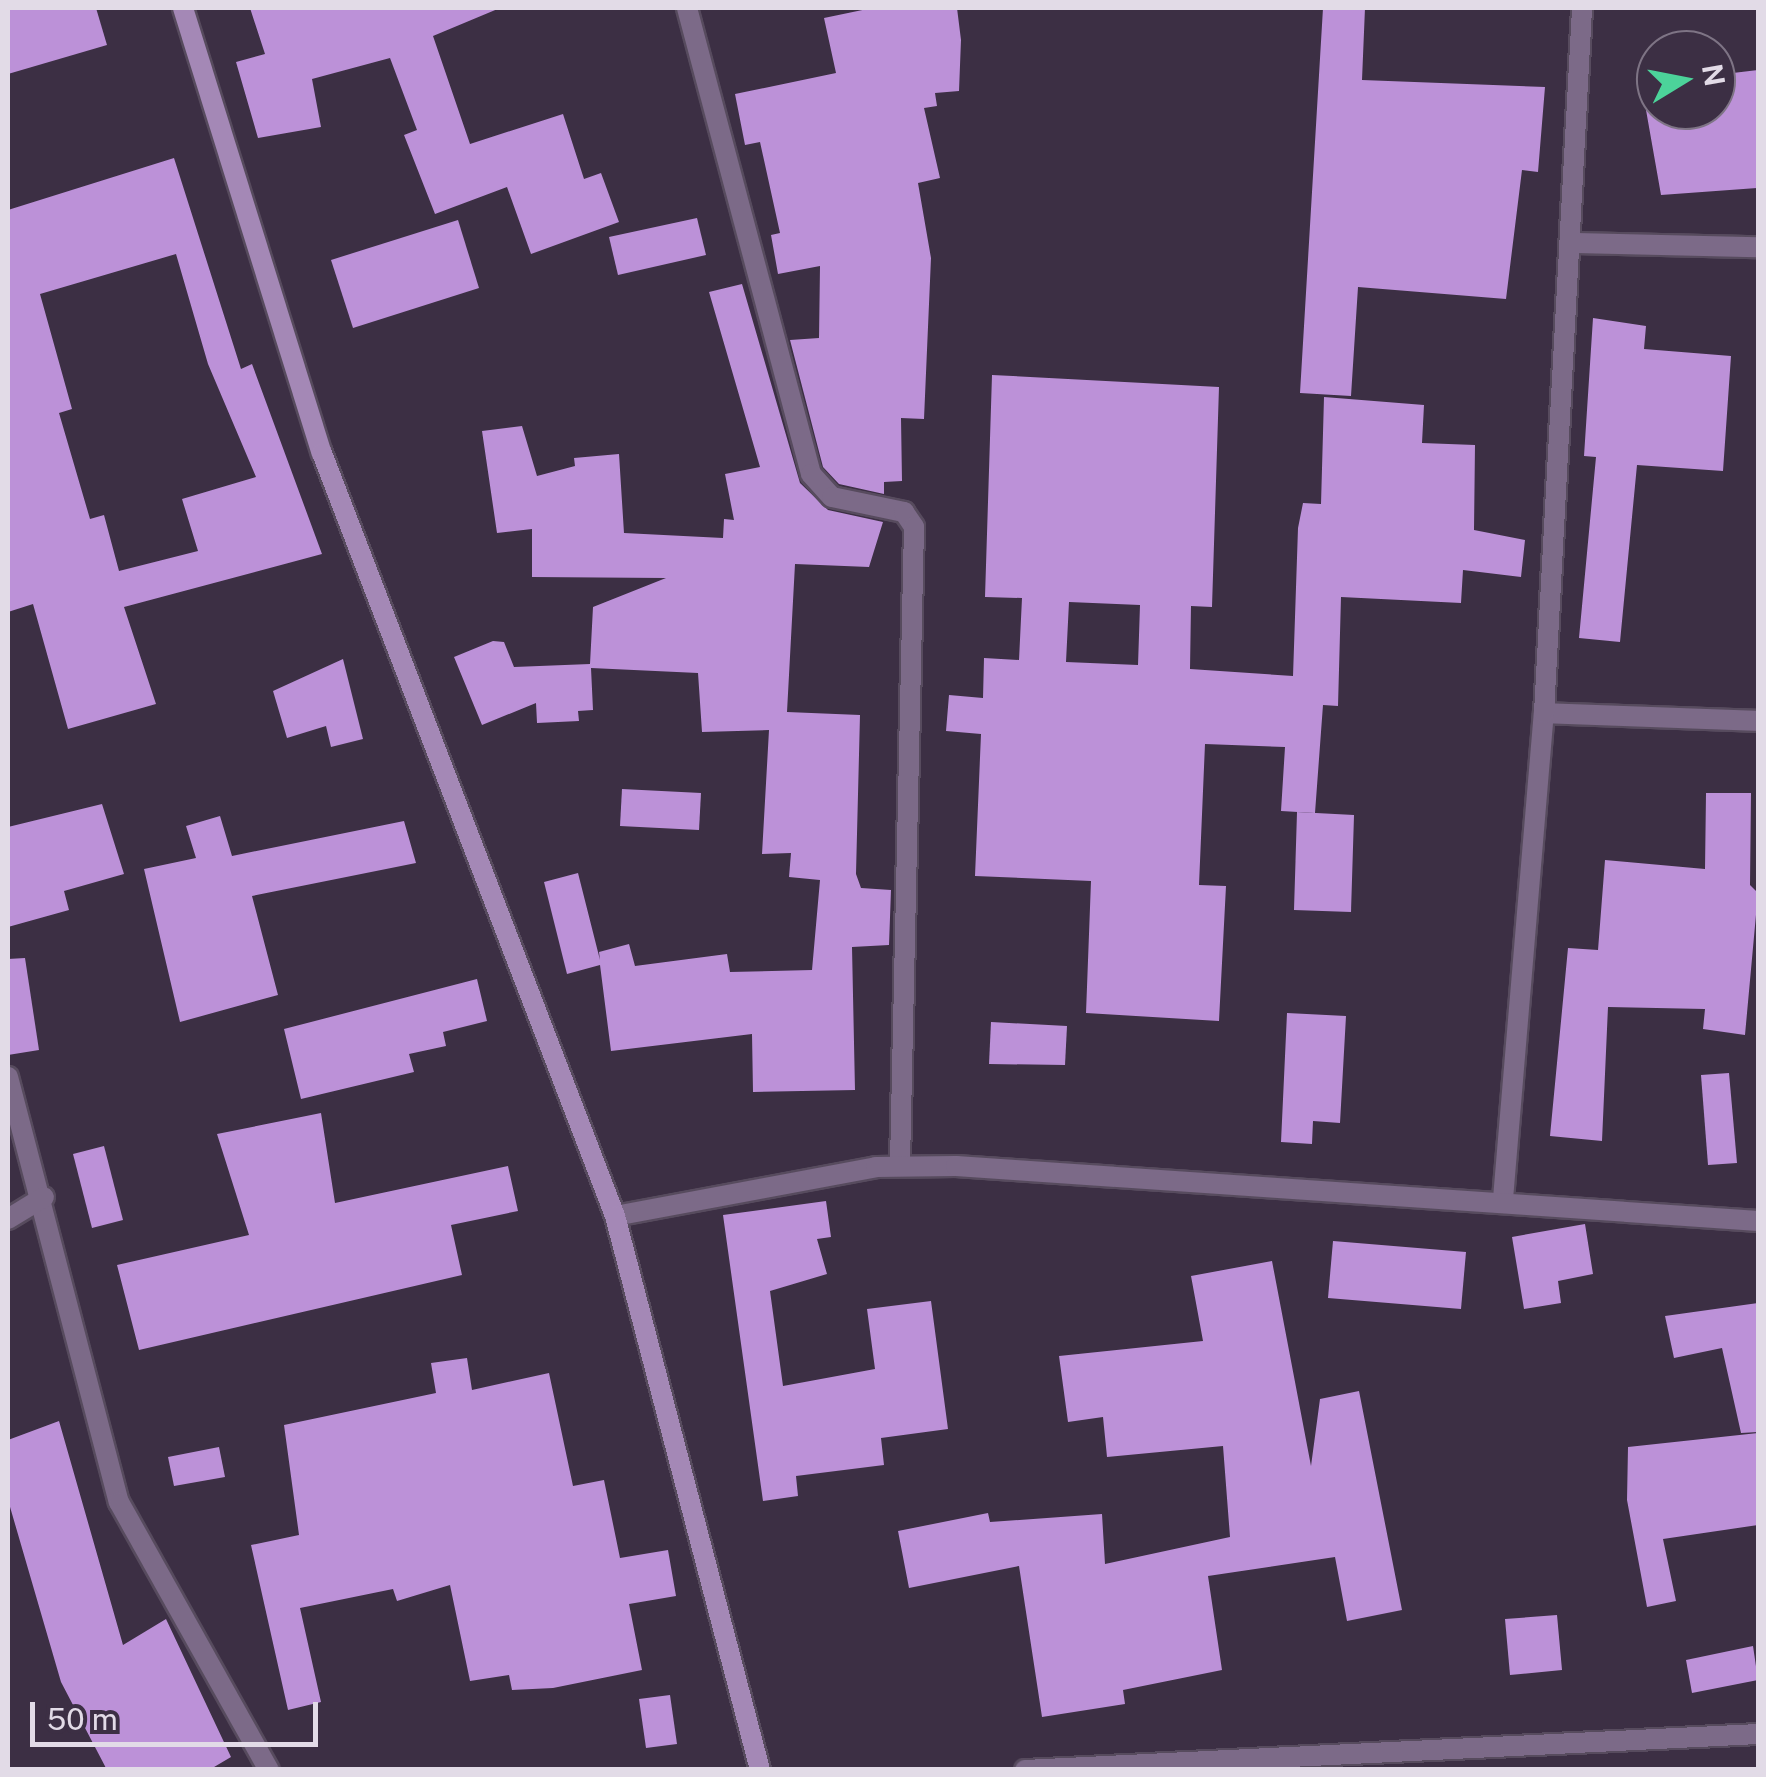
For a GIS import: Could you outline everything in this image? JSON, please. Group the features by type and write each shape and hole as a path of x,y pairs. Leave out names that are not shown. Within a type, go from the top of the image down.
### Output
{"street":[{"path":"183,8 322,453 614,1216 760,1770"},
{"path":"688,8 811,474 832,497 904,512 914,527 900,1166"},
{"path":"1502,1199 1544,713 1575,243 1582,8"},
{"path":"1575,243 1758,248"},
{"path":"1544,713 1758,721"},
{"path":"8,1077 44,1197 118,1502 269,1770"},
{"path":"614,1216 900,1166 1502,1199 1758,1221"},
{"path":"8,1220 44,1197"},
{"path":"1026,1770 1278,1762 1758,1734"}],"building":[{"path":"8,8 96,8 107,45 8,74"},
{"path":"250,8 500,8 433,36 470,144 563,114 584,179 601,173 619,222 531,254 507,187 435,214 404,135 417,130 390,58 312,79 321,127 258,138 236,62 265,54"},
{"path":"872,8 957,8 961,40 959,91 935,93 937,106 924,108 940,178 918,183 931,258 924,419 901,418 902,481 884,482 884,494 839,484 823,467 790,340 819,338 820,266 778,274 771,235 780,233 760,142 745,145 735,94 836,73 824,18"},
{"path":"1323,8 1365,8 1362,80 1545,87 1538,172 1522,170 1506,299 1358,287 1351,396 1300,393"},
{"path":"1758,70 1757,188 1661,195 1650,130 1736,130 1736,73"},
{"path":"174,158 241,369 252,364 322,554 124,607 156,704 68,729 33,604 8,612 8,210","holes":["176,254 208,364 256,477 182,499 198,551 119,571 104,515 90,519 59,413 72,409 40,294"]},
{"path":"697,218 706,255 618,275 609,237"},
{"path":"458,220 479,288 353,328 331,260"},
{"path":"742,284 800,483 828,510 883,522 869,567 795,564 787,712 860,715 856,874 861,888 891,890 889,945 852,947 855,1090 753,1092 752,1034 611,1051 600,965 567,974 544,882 578,873 600,960 599,952 629,944 635,966 727,954 730,972 812,970 820,880 789,877 791,853 762,854 769,730 702,732 698,673 591,668 593,710 578,711 579,721 537,723 536,703 482,725 454,657 493,641 504,642 514,667 590,664 593,607 666,578 532,577 532,529 497,533 482,431 522,426 537,476 575,466 574,458 619,454 624,533 723,538 724,519 734,520 725,474 760,467 709,292"},
{"path":"1593,318 1646,326 1644,349 1731,356 1723,471 1637,465 1620,642 1579,638 1596,457 1584,456"},
{"path":"992,375 1219,387 1212,607 1191,606 1190,669 1293,676 1298,528 1303,503 1321,504 1324,397 1424,405 1422,443 1475,445 1474,530 1525,540 1521,577 1463,570 1461,603 1341,597 1338,706 1323,705 1315,813 1281,811 1285,747 1205,744 1199,885 1226,886 1219,1021 1086,1013 1091,881 975,876 981,734 946,731 949,695 983,698 984,658 1019,660 1022,598 985,597","holes":["1069,602 1140,605 1138,665 1066,662"]},
{"path":"343,659 363,739 331,747 326,726 287,738 273,691"},
{"path":"622,789 701,793 699,830 620,826"},
{"path":"1706,793 1751,793 1750,885 1758,893 1745,1035 1703,1029 1705,1009 1608,1007 1602,1141 1550,1136 1568,948 1598,950 1605,860 1705,869"},
{"path":"102,804 124,874 64,891 69,910 8,927 8,827"},
{"path":"1297,812 1354,815 1351,912 1294,910"},
{"path":"220,816 232,856 404,821 416,863 252,896 278,995 180,1022 144,869 196,858 186,826"},
{"path":"25,958 39,1050 8,1055 8,959"},
{"path":"477,979 487,1021 443,1032 446,1046 409,1054 414,1072 301,1099 284,1029"},
{"path":"1287,1013 1346,1016 1340,1123 1313,1121 1312,1144 1281,1142"},
{"path":"991,1022 1067,1026 1065,1065 989,1064"},
{"path":"1729,1073 1737,1163 1708,1165 1701,1075"},
{"path":"321,1113 335,1203 508,1166 518,1211 451,1225 462,1275 139,1350 117,1265 249,1235 217,1134"},
{"path":"104,1146 123,1220 92,1228 73,1154"},
{"path":"826,1201 831,1237 817,1239 827,1274 770,1291 783,1386 875,1369 867,1309 931,1301 948,1429 881,1438 884,1465 796,1476 798,1496 763,1501 723,1215"},
{"path":"1585,1224 1593,1274 1558,1281 1561,1303 1524,1309 1512,1237"},
{"path":"1333,1241 1466,1252 1461,1309 1328,1298"},
{"path":"1272,1261 1311,1466 1320,1399 1359,1391 1402,1610 1347,1621 1335,1557 1208,1576 1222,1670 1123,1690 1125,1704 1042,1717 1019,1566 909,1588 898,1531 988,1513 990,1522 1102,1514 1105,1564 1230,1537 1223,1446 1107,1457 1103,1417 1068,1422 1059,1356 1203,1341 1191,1276"},
{"path":"1758,1303 1758,1432 1741,1433 1722,1348 1674,1358 1665,1316"},
{"path":"467,1358 472,1390 549,1373 573,1486 604,1480 620,1558 668,1550 676,1596 629,1604 642,1670 553,1688 512,1690 509,1675 470,1681 450,1585 397,1601 393,1589 300,1608 321,1702 288,1710 251,1545 299,1535 284,1425 436,1393 431,1363"},
{"path":"59,1421 123,1645 166,1619 231,1757 209,1770 107,1770 61,1682 8,1500 8,1440"},
{"path":"1758,1433 1758,1525 1663,1539 1676,1601 1647,1607 1627,1500 1628,1447"},
{"path":"219,1447 225,1477 174,1486 168,1457"},
{"path":"1557,1615 1562,1670 1510,1675 1505,1619"},
{"path":"1753,1646 1758,1680 1692,1693 1686,1660"},
{"path":"670,1695 677,1744 646,1748 639,1699"}]}
